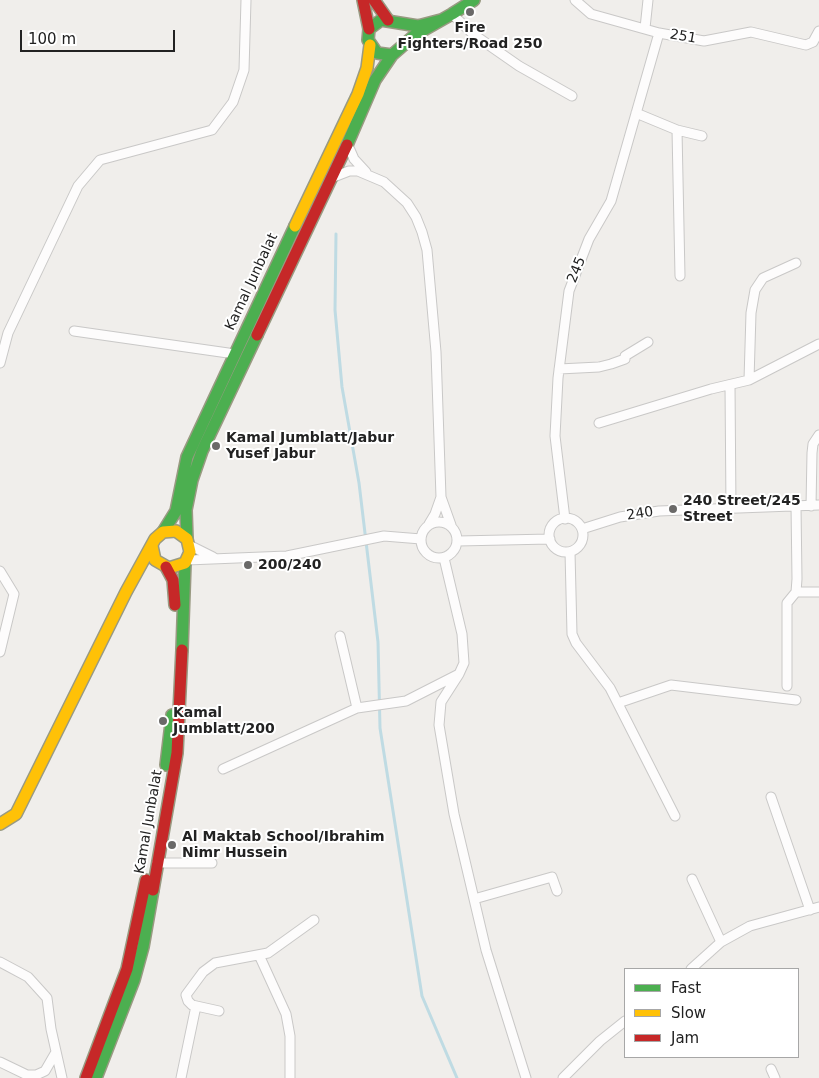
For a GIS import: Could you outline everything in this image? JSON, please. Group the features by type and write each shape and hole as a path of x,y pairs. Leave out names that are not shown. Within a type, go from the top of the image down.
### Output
{"main road":[{"path":"363,0 370,29 370,45 381,55 396,51 403,32 374,0"},
{"name":"Kamal Junbalat","path":"188,542 186,510 192,480 202,452 381,68 396,51 415,35 474,0"},
{"path":"370,29 377,22 392,21 418,26 447,17"},
{"name":"Kamal Junbalat","path":"164,532 176,512 190,449 358,94 367,68 370,45"},
{"path":"0,824 16,814 132,580 155,539 164,532 176,531 188,542 186,561 175,568 164,567 141,572 132,580"},
{"path":"152,546 155,560 164,567"},
{"name":"Kamal Junbalat","path":"96,1078 134,980 143,947 179,739 186,561"},
{"name":"Kamal Junbalat","path":"86,1078 120,990 132,952 166,768 173,704 176,599 173,580 164,567"}],"street":[{"path":"0,363 8,332 78,186 100,160 212,130 233,102 244,70 246,0"},
{"name":"251","path":"575,0 591,14 659,33 704,41 751,32 806,45 813,42 819,30"},
{"path":"645,28 648,0"},
{"path":"447,17 519,66 572,96"},
{"name":"245","path":"565,519 555,436 569,291 590,239 611,201 659,33"},
{"path":"636,113 677,130 702,136"},
{"path":"677,130 680,276"},
{"path":"347,143 358,165 368,174 384,182 407,203 416,217 427,250 436,352 441,497 458,541 453,552 444,558 427,554 421,539 425,528 435,514 441,497"},
{"path":"331,178 349,171 368,174"},
{"path":"749,380 751,313 755,290 764,278 796,263"},
{"path":"74,331 235,354"},
{"path":"560,369 599,367 611,364 625,359 625,356 648,342"},
{"path":"599,423 711,389 749,380 819,344"},
{"path":"730,385 731,509"},
{"path":"815,505 812,453 813,444 819,435"},
{"name":"240","path":"582,529 620,517 659,511 815,505"},
{"path":"787,686 787,603 796,592 796,506"},
{"path":"565,519 576,522 582,529 581,542 575,550 570,552 555,548 550,539 552,526 565,519"},
{"path":"429,524 440,521 451,525"},
{"path":"186,561 287,556 384,536 421,539"},
{"path":"458,541 550,539"},
{"path":"188,542 218,558"},
{"path":"570,552 572,634 576,643 610,688 675,816"},
{"path":"444,558 462,634 464,663 460,674 441,702 439,725 454,814 486,950 526,1078"},
{"path":"0,571 14,594 0,652"},
{"path":"796,592 819,592"},
{"path":"340,636 357,708"},
{"path":"223,769 357,708 406,701 460,674"},
{"path":"618,703 671,685 796,700"},
{"path":"771,797 810,910"},
{"path":"157,863 212,863"},
{"path":"474,899 552,877 557,890"},
{"path":"692,878 721,942"},
{"path":"692,968 721,942 750,926 819,907"},
{"path":"219,1011 196,1006 188,1001 186,995 202,972 215,963 268,953 314,920"},
{"path":"259,955 286,1014 290,1036 290,1078"},
{"path":"0,962 28,977 47,998 62,1078"},
{"path":"182,1078 196,1006"},
{"path":"563,1078 600,1041 624,1022"},
{"path":"0,1062 27,1075 36,1075 45,1071 56,1052"}],"waterway":[{"path":"336,234 335,310 342,387 359,483 378,642 380,728 422,996 457,1078"}],"traffic: fast":[{"path":"441,20 418,26 381,20 369,29 368,40 377,53 392,55 415,35 452,14 474,0"},
{"path":"347,145 375,80 392,55"},
{"path":"163,532 176,511 187,457 295,226"},
{"path":"187,539 186,510 192,480 202,451 257,335"},
{"path":"182,650 185,563"},
{"path":"166,765 172,715"},
{"path":"96,1078 134,980 143,947 153,890"}],"traffic: slow":[{"path":"295,226 358,94 367,68 370,45"},
{"path":"0,824 16,814 126,592 155,539 163,532 176,531 187,539 190,552 185,563 169,568 155,560 152,546"}],"traffic: jam":[{"path":"363,0 369,29"},
{"path":"374,0 388,20"},
{"path":"257,335 347,145"},
{"path":"166,567 173,580 175,605"},
{"path":"153,890 177,753 182,650"},
{"path":"86,1078 127,969 146,880"}],"place":[{"name":"Fire Fighters/Road 250","path":"470,12"},
{"name":"Kamal Jumblatt/Jabur Yusef Jabur","path":"216,446"},
{"name":"240 Street/245 Street","path":"673,509"},
{"name":"200/240","path":"248,565"},
{"name":"Kamal Jumblatt/200","path":"163,721"},
{"name":"Al Maktab School/Ibrahim Nimr Hussein","path":"172,845"}]}
